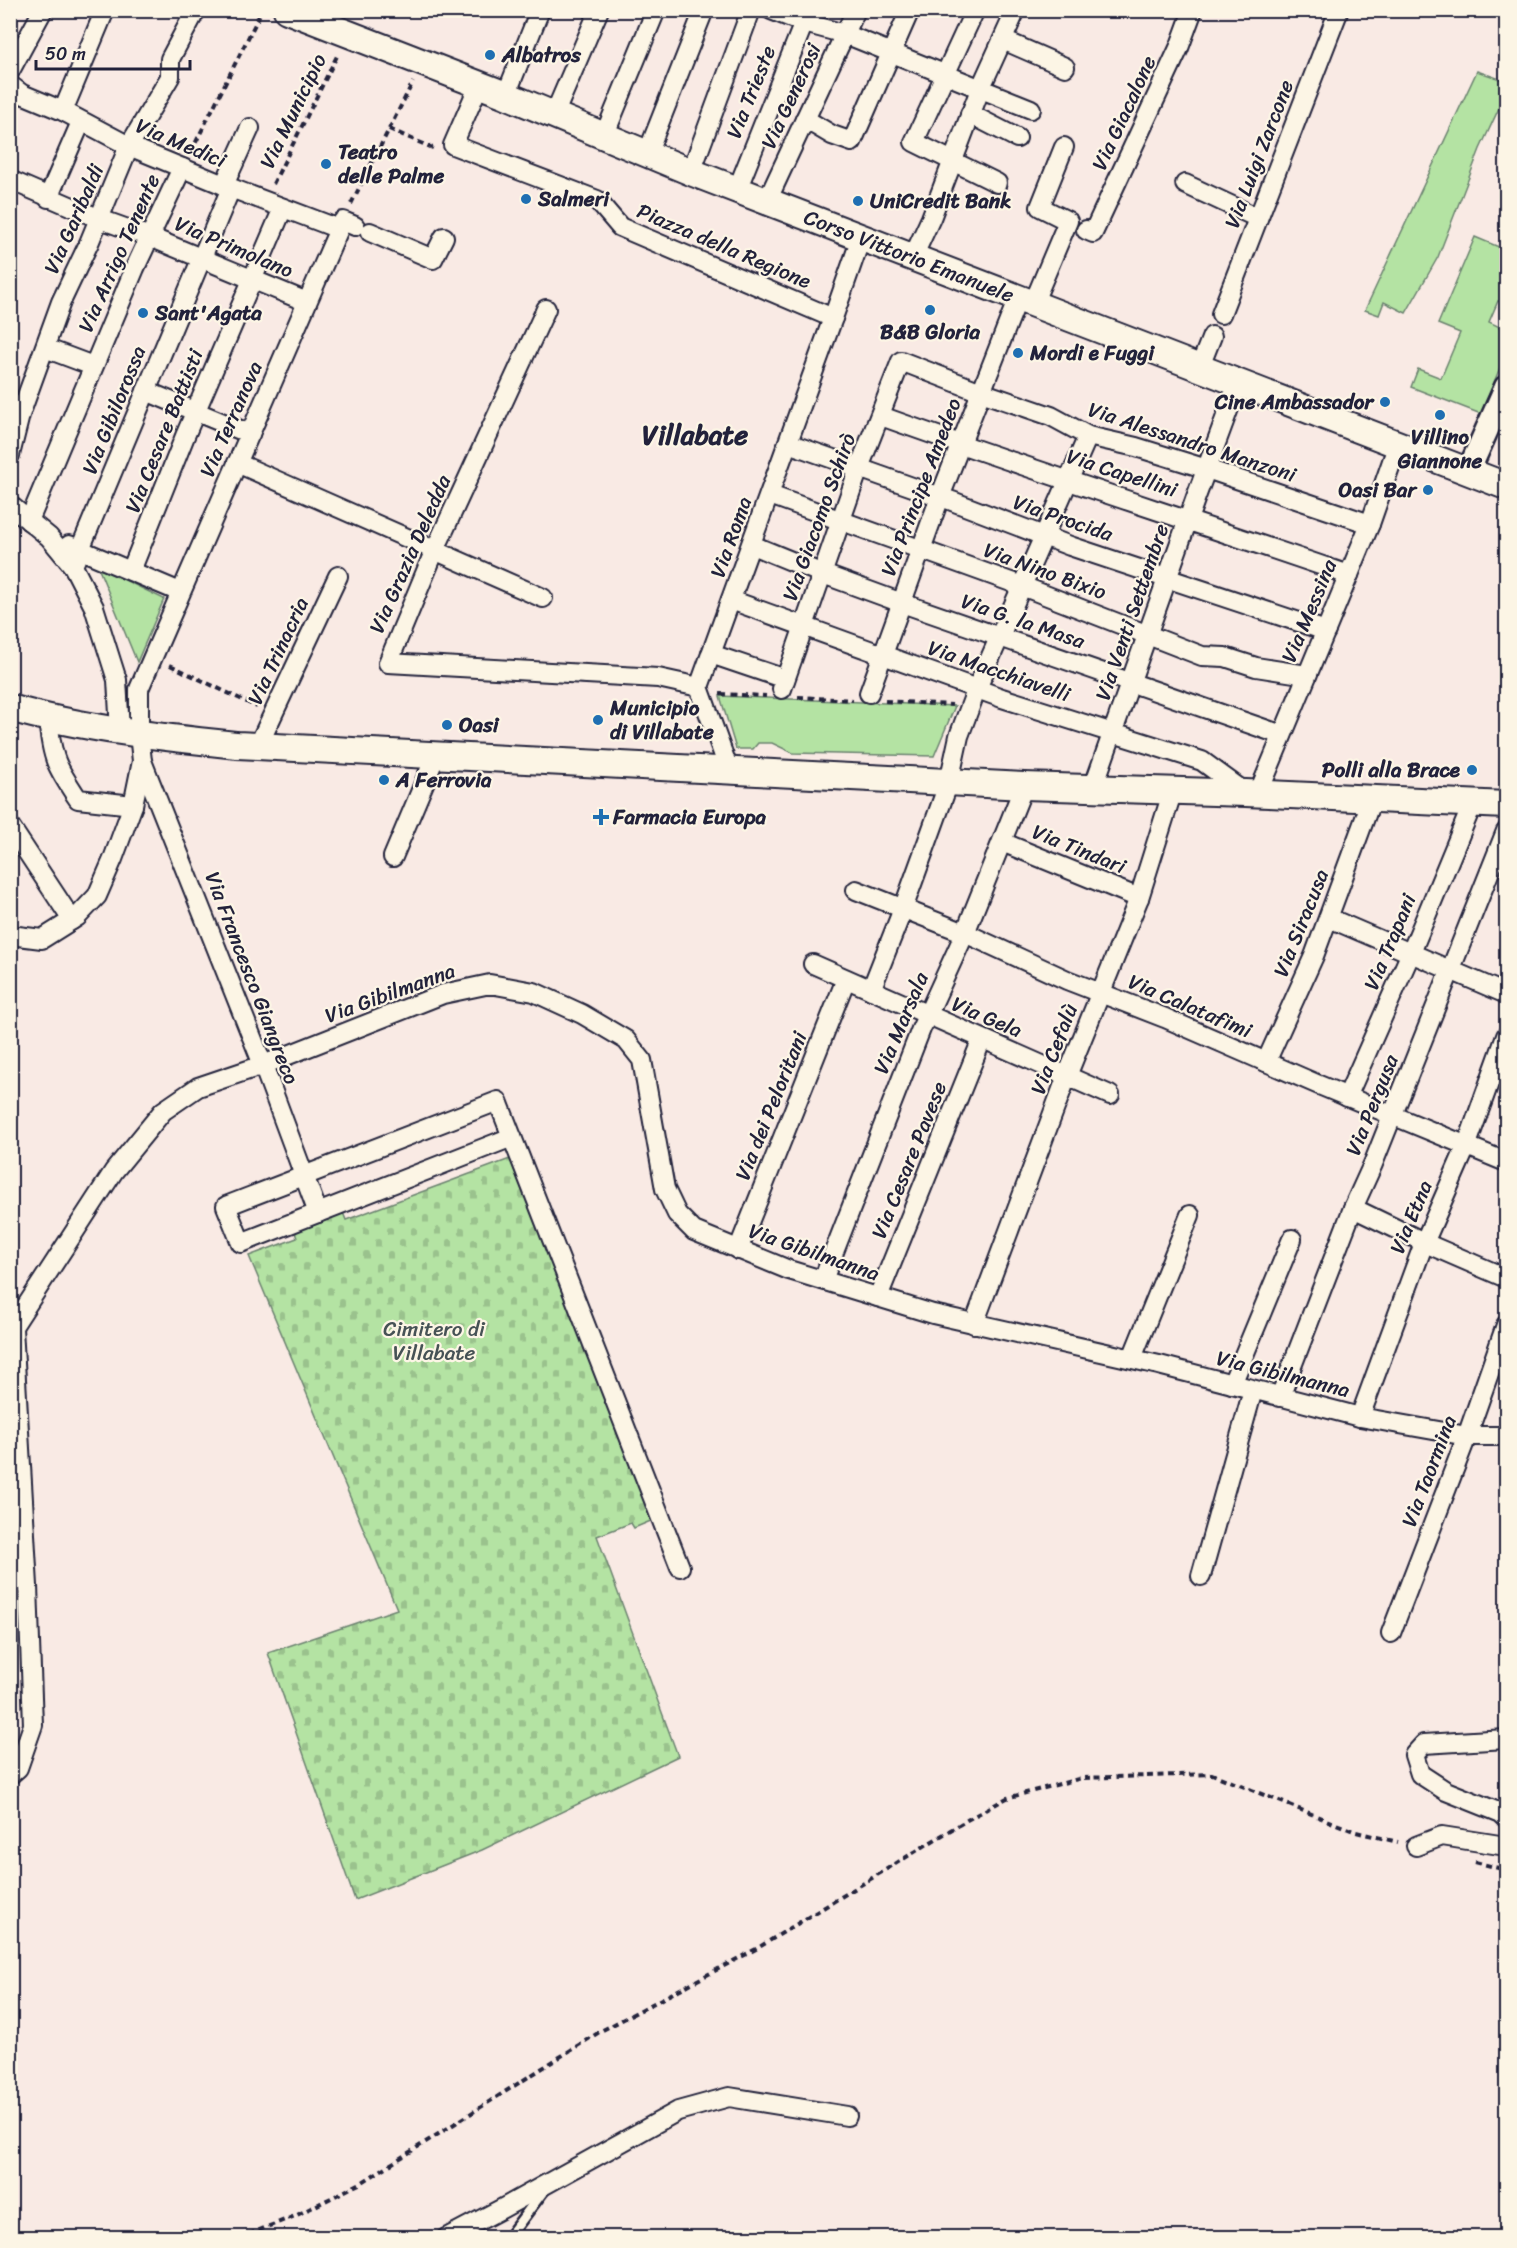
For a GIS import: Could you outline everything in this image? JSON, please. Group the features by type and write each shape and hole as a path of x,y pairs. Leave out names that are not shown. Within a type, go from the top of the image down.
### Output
{"main road":[{"name":"Corso Vittorio Emanuele","path":"287,10 312,15 348,34 506,95 691,172 1506,486"},
{"path":"10,708 48,719 130,733 258,746 436,755 513,766 729,770 1024,786 1252,793 1506,805"}],"street":[{"path":"10,71 43,10"},
{"path":"63,111 105,10"},
{"name":"Via Garibaldi","path":"10,455 20,415 62,302 100,219 129,146 170,77 170,59 196,10"},
{"path":"506,95 540,10"},
{"path":"554,115 598,10"},
{"path":"604,136 656,10"},
{"path":"647,154 704,10"},
{"path":"771,10 806,17 1031,109"},
{"name":"Via Generosi","path":"767,201 856,10"},
{"path":"805,119 832,135 852,142 910,10"},
{"path":"975,10 914,142 953,159 997,183"},
{"path":"913,258 931,218 981,87 1016,10"},
{"name":"Via Giacalone","path":"1025,301 1080,227 1179,48 1193,10"},
{"name":"Via Luigi Zarcone","path":"1221,314 1339,10"},
{"path":"691,172 748,11"},
{"name":"Via Trieste","path":"737,190 806,17"},
{"path":"1003,39 1065,67"},
{"name":"Via Medici","path":"10,85 22,94 63,111 129,146 283,208 352,227 433,259 444,237"},
{"path":"453,145 479,85"},
{"path":"970,114 1017,138"},
{"path":"48,198 81,122"},
{"name":"Via Gibilorossa","path":"76,557 202,258 250,128"},
{"name":"Piazza della Regione","path":"453,145 597,200 620,227 833,318"},
{"path":"1064,147 1040,207 1080,227"},
{"name":"Via Arrigo Tenente","path":"29,520 93,366 182,168"},
{"name":"Via Primolano","path":"10,180 48,198 150,237 307,302"},
{"path":"1185,184 1258,218"},
{"name":"Via Cesare Battisti","path":"131,571 195,412 283,208"},
{"name":"Via Terranova","path":"130,733 139,689 307,302 352,227"},
{"path":"833,318 861,238"},
{"name":"Via Principe Amedeo","path":"870,698 882,655 940,497 981,392 1025,301"},
{"name":"Via Grazia Deledda","path":"546,309 434,552 388,663 658,678 699,687"},
{"name":"Via Roma","path":"699,687 833,318"},
{"path":"1199,369 1212,336"},
{"path":"45,348 93,366"},
{"name":"Via Alessandro Manzoni","path":"901,361 1051,416 1088,436 1136,447 1370,524"},
{"name":"Via Giacomo Schirò","path":"783,690 859,468 901,361"},
{"name":"Via Venti Settembre","path":"1093,788 1238,384"},
{"path":"1468,472 1506,387"},
{"path":"146,391 250,434"},
{"name":"Via Capellini","path":"881,416 1349,575"},
{"path":"871,990 949,782 959,736 976,688 1088,436"},
{"name":"Via Procida","path":"788,444 1044,536 1326,631"},
{"name":"Via Messina","path":"1252,793 1281,735 1326,631 1370,524 1398,444"},
{"path":"237,463 434,552 543,598"},
{"name":"Via Nino Bixio","path":"770,495 1022,586 1202,656 1225,657 1256,667 1306,675"},
{"path":"10,505 76,557 131,571 180,592"},
{"name":"Via G. la Masa","path":"752,545 902,603 1281,735"},
{"path":"11,934 42,939 72,920 97,896 133,805 142,761 130,733 117,680 76,557"},
{"name":"Via Trinacria","path":"258,746 338,576"},
{"name":"Via Macchiavelli","path":"731,600 976,688 1202,761 1252,793"},
{"path":"711,654 783,690"},
{"path":"117,680 139,689"},
{"path":"699,687 729,770"},
{"path":"48,719 51,750 57,767 78,799 133,805"},
{"path":"393,857 436,755"},
{"name":"Via Francesco Giangreco","path":"142,761 263,1065 318,1213"},
{"name":"Via Marsala","path":"823,1280 927,1016 965,933 1024,786"},
{"name":"Via Cefalù","path":"974,1324 1066,1076 1139,898 1173,790"},
{"name":"Via Siracusa","path":"1266,1062 1314,957 1372,799"},
{"name":"Via Trapani","path":"1347,1097 1410,955 1473,803"},
{"path":"10,826 72,920"},
{"name":"Via Pergusa","path":"1280,1396 1353,1208 1506,831"},
{"name":"Via Tindari","path":"1002,842 1139,898"},
{"name":"Via Calatafimi","path":"856,890 965,933 1067,980 1165,1018 1347,1097 1506,1162"},
{"path":"1329,918 1410,955 1506,994"},
{"name":"Via Gela","path":"813,964 1110,1095"},
{"name":"Via dei Peloritani","path":"738,1250 846,979"},
{"name":"Via Gibilmanna","path":"11,1327 114,1171 163,1111 198,1087 263,1065 443,994 490,984 534,992 582,1014 626,1040 642,1060 664,1189 677,1214 694,1231 738,1250 823,1280 933,1314 1132,1358 1359,1416 1467,1436 1506,1436"},
{"name":"Via Etna","path":"1359,1416 1424,1243 1466,1147 1506,1036"},
{"name":"Via Cesare Pavese","path":"878,1297 982,1039"},
{"path":"512,1137 241,1243 226,1206 498,1101 680,1567"},
{"path":"1353,1208 1424,1243 1506,1278"},
{"path":"1132,1358 1190,1215"},
{"path":"1232,1384 1292,1239"},
{"name":"Via Taormina","path":"1390,1633 1467,1436 1506,1325"},
{"path":"10,1775 18,1768 33,1725 28,1586 11,1327"},
{"path":"1200,1576 1253,1390"},
{"path":"1506,1739 1424,1744 1414,1755 1420,1774 1446,1791 1501,1813 1506,1818"},
{"path":"1416,1846 1442,1836 1506,1846"},
{"path":"446,2238 678,2111 729,2097 847,2116"}],"lane":[{"path":"508,2238 549,2183"}],"path":[{"name":"Via Arrigo Tenente","path":"182,168 262,10"},
{"name":"Via Municipio","path":"264,201 348,34"},
{"path":"352,227 389,129 423,62"},
{"path":"389,129 438,151 453,145"},
{"path":"153,656 272,715"},
{"path":"718,694 783,690 958,705"},
{"path":"239,2238 295,2216 361,2183 601,2031 756,1949 966,1820 1007,1798 1082,1778 1212,1774 1356,1832 1416,1846"},
{"path":"1472,1862 1506,1870"}],"green space":[{"path":"1477,71 1506,81 1506,93 1480,149 1438,257 1406,313 1384,302 1379,315 1365,310"},
{"path":"1475,237 1506,250 1506,304 1498,301 1489,322 1506,330 1506,353 1481,414 1411,387 1418,369 1441,378 1460,333 1438,324"},
{"path":"98,567 164,599 137,662"},
{"path":"720,696 955,706 934,756 793,753 772,743 758,743 753,749 736,749"},
{"name":"Cimitero di Villabate","path":"510,1159 653,1520 634,1528 631,1523 597,1536 678,1756 482,1850 355,1900 268,1653 397,1609 249,1256 297,1238 293,1227 342,1210 346,1220"}],"place":[{"name":"Albatros","path":"490,55"},
{"name":"Teatro delle Palme","path":"326,164"},
{"name":"Salmeri","path":"526,199"},
{"name":"UniCredit Bank","path":"858,201"},
{"name":"B&B Gloria","path":"930,310"},
{"name":"Sant'Agata","path":"143,313"},
{"name":"Mordi e Fuggi","path":"1018,353"},
{"name":"Cine Ambassador","path":"1385,402"},
{"name":"Villino Giannone","path":"1440,415"},
{"name":"Oasi Bar","path":"1428,490"},
{"name":"Municipio di Villabate","path":"598,720"},
{"name":"Oasi","path":"447,725"},
{"name":"Polli alla Brace","path":"1472,770"},
{"name":"A Ferrovia","path":"384,780"},
{"name":"Farmacia Europa","path":"601,817"}],"district":[{"name":"Villabate","path":"695,435"}]}
